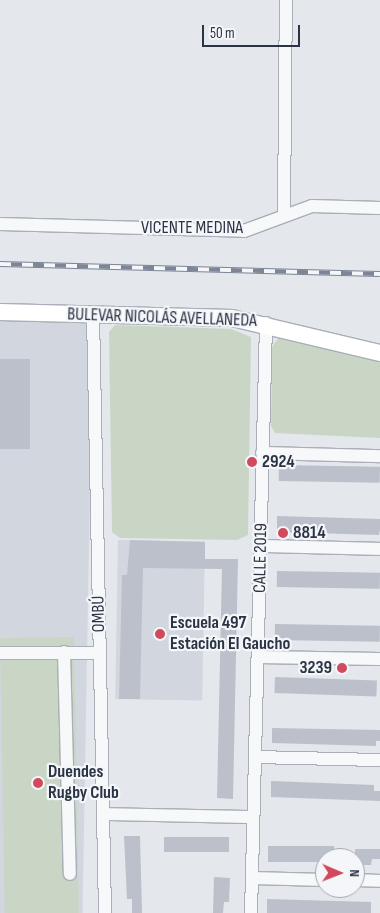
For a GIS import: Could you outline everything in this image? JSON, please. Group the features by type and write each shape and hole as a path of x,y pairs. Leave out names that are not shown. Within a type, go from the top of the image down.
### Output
{"main road":[{"name":"BULEVAR NICOLÁS AVELLANEDA","path":"0,312 93,314 266,323 380,353"}],"street":[{"path":"284,214 286,0"},
{"name":"VICENTE MEDINA","path":"0,224 244,231 284,214 312,206 380,208"},
{"name":"OMBÚ","path":"93,314 105,913"},
{"name":"CALLE 2019","path":"251,913 266,323"},
{"path":"262,453 380,456"},
{"path":"261,546 380,549"},
{"path":"0,652 100,653"},
{"path":"64,652 70,874"},
{"path":"258,657 380,659"},
{"path":"255,757 380,760"},
{"path":"104,814 254,817"},
{"path":"252,878 315,880"},
{"path":"365,880 380,880"}],"shaded area":[{"path":"0,312 93,314 83,913 0,913"},
{"name":"Escuela 497 Estación El Gaucho","path":"118,540 205,542 202,700 115,699"}],"green space":[{"path":"115,325 231,329 251,337 248,535 237,540 120,538 112,532 109,332"},
{"path":"279,337 380,359 380,438 275,433 271,426 272,347"},
{"name":"Duendes Rugby Club","path":"74,637 79,913 5,913 0,638"}],"building":[{"path":"0,359 30,359 30,449 0,449"},
{"path":"279,465 380,467 380,483 279,481"},
{"path":"277,516 380,519 380,529 379,535 277,532"},
{"path":"130,540 205,542 205,559 238,559 233,799 217,798 222,569 143,568 140,699 119,699 122,575 127,575"},
{"path":"277,571 380,573 380,589 277,587"},
{"path":"275,624 380,626 380,642 275,640"},
{"path":"275,677 377,681 376,697 274,693"},
{"path":"272,728 380,730 380,741 376,741 376,746 272,743"},
{"path":"271,781 374,785 374,791 380,791 380,801 271,797"},
{"path":"124,836 140,836 142,913 132,913 132,899 127,899"},
{"path":"164,837 229,837 229,852 164,852"},
{"path":"268,846 334,846 334,848 315,848 315,862 268,862"},
{"path":"365,849 380,849 380,859 372,859 371,865 365,865"},
{"path":"214,877 230,878 229,902 224,902 223,913 213,913"},
{"path":"267,899 371,902 371,913 267,913"}],"railway":[{"path":"0,264 380,274"}],"place":[{"name":"2924","path":"252,462"},
{"name":"8814","path":"283,533"},
{"name":"Escuela 497 Estación El Gaucho","path":"160,634"},
{"name":"3239","path":"342,668"},
{"name":"Duendes Rugby Club","path":"38,783"}]}
